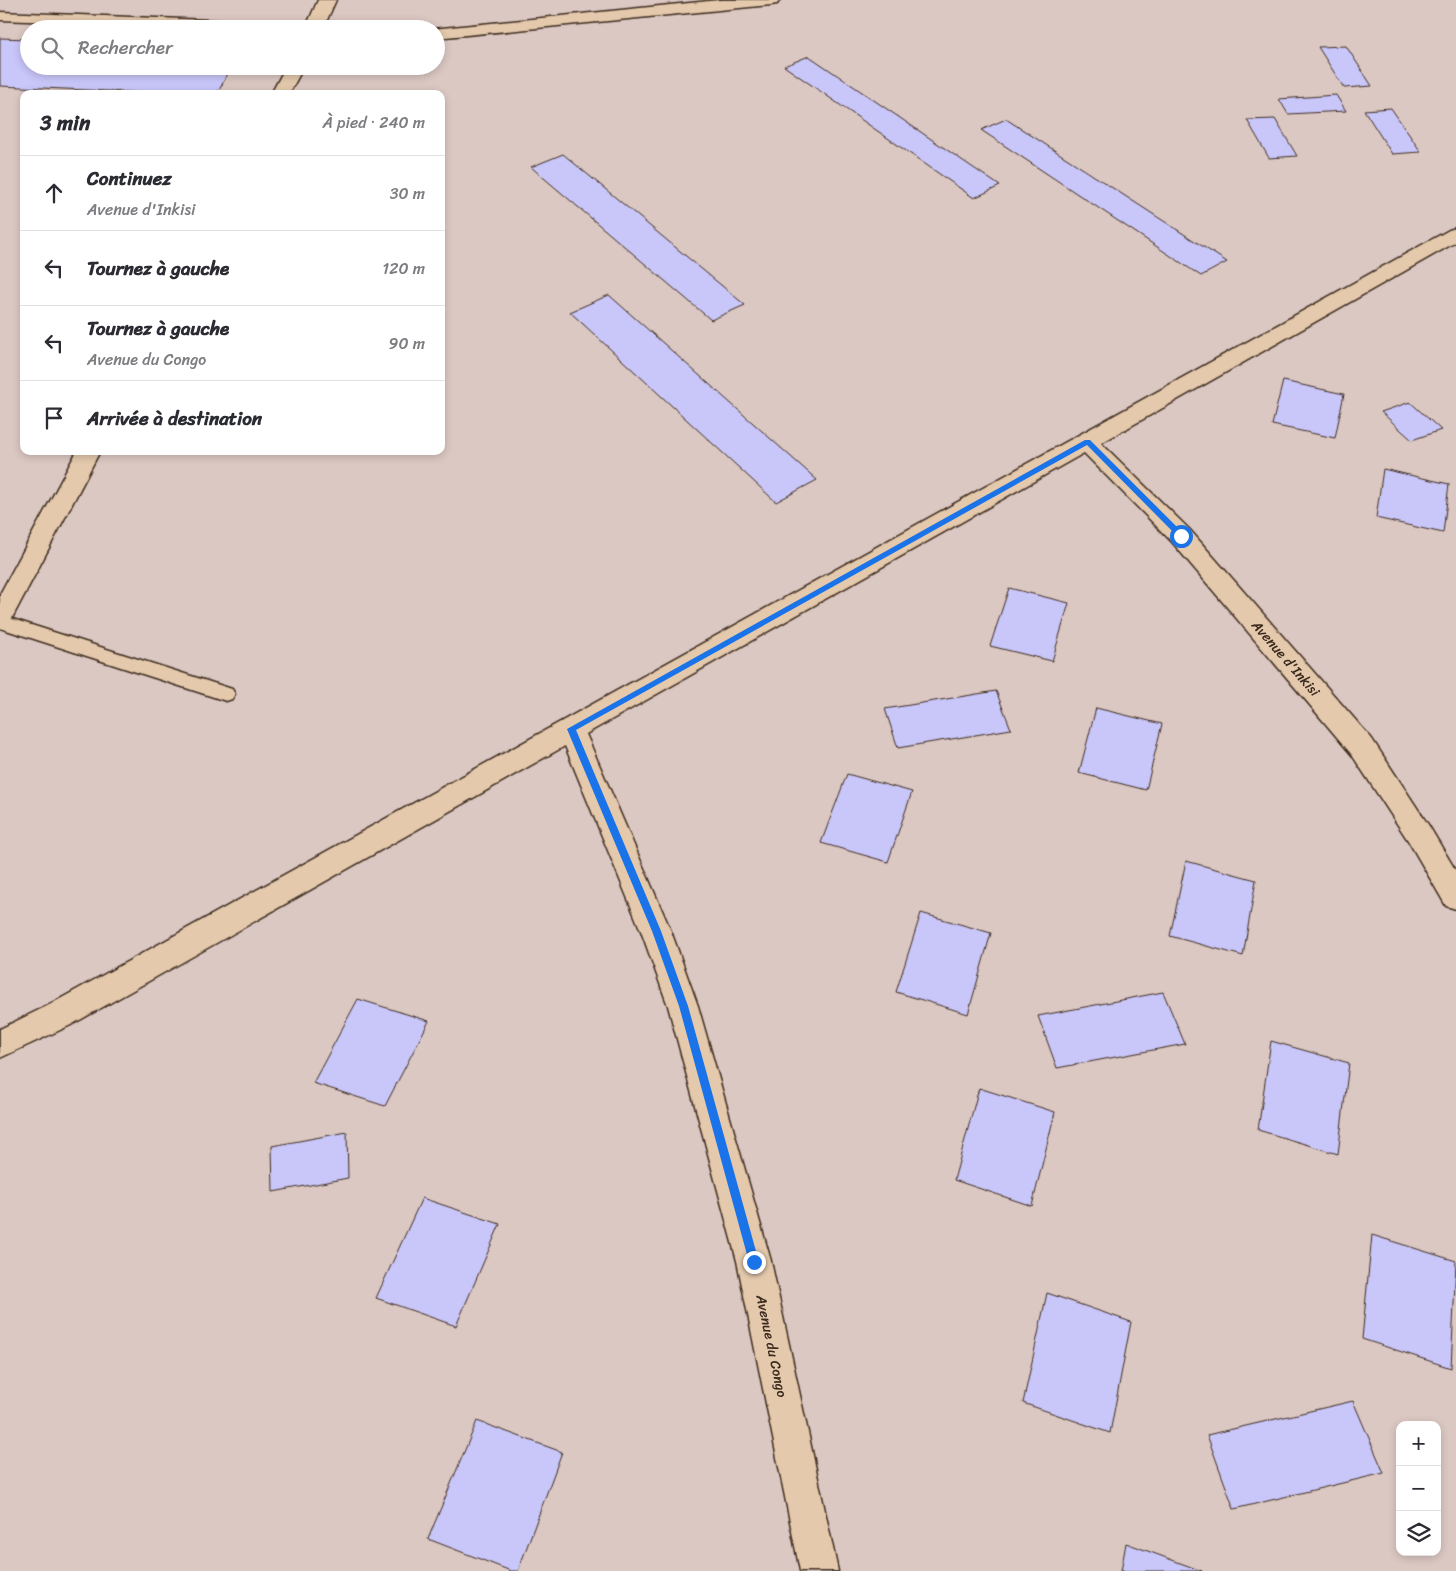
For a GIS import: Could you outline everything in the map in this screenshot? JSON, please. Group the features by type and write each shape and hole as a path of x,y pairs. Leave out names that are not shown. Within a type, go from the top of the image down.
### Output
{"street":[{"path":"318,20 327,0"},
{"path":"445,32 771,0"},
{"path":"282,90 290,75"},
{"path":"0,1044 60,1015 1456,234"},
{"name":"Avenue d'Inkisi","path":"1087,442 1181,536 1362,747 1419,834 1456,897"},
{"path":"0,616 87,455"},
{"name":"Avenue du Congo","path":"571,729 656,931 683,1006 754,1262 819,1571"}],"lane":[{"path":"0,16 105,20"},
{"path":"0,621 226,694"}],"building":[{"path":"0,38 20,39 20,75 227,75 219,90 86,90 0,86"},
{"path":"1346,46 1372,86 1344,88 1318,47"},
{"path":"809,56 1000,186 974,198 784,66"},
{"path":"1336,95 1346,111 1288,114 1279,99"},
{"path":"1391,108 1421,152 1392,154 1364,110"},
{"path":"1006,119 1227,262 1201,276 981,130"},
{"path":"1275,119 1297,156 1269,158 1247,120"},
{"path":"563,154 745,305 711,320 531,167"},
{"path":"609,295 817,480 776,502 570,312"},
{"path":"1283,381 1344,394 1335,438 1272,425"},
{"path":"1410,402 1441,430 1412,440 1381,412"},
{"path":"1383,469 1449,484 1443,533 1376,518"},
{"path":"1009,588 1069,603 1052,661 990,646"},
{"path":"996,691 1011,729 898,748 885,709"},
{"path":"1096,708 1162,724 1146,790 1079,773"},
{"path":"847,774 912,792 888,862 821,843"},
{"path":"1186,861 1256,880 1243,956 1170,936"},
{"path":"921,913 991,933 968,1014 896,992"},
{"path":"1163,992 1185,1044 1057,1068 1038,1016"},
{"path":"358,999 429,1021 385,1106 313,1083"},
{"path":"1271,1041 1349,1063 1338,1154 1258,1130"},
{"path":"979,1088 1055,1112 1032,1206 954,1180"},
{"path":"347,1132 348,1178 273,1192 272,1146"},
{"path":"422,1198 500,1224 456,1326 376,1298"},
{"path":"1372,1235 1456,1261 1451,1368 1362,1339"},
{"path":"1047,1293 1131,1322 1110,1433 1023,1403"},
{"path":"1353,1401 1384,1473 1234,1509 1207,1435"},
{"path":"477,1421 562,1452 518,1571 511,1571 428,1539"},
{"path":"1126,1543 1202,1571 1121,1571"}],"route":[{"path":"754,1262 683,1006 656,931 571,729 1087,442 1181,536"}]}
